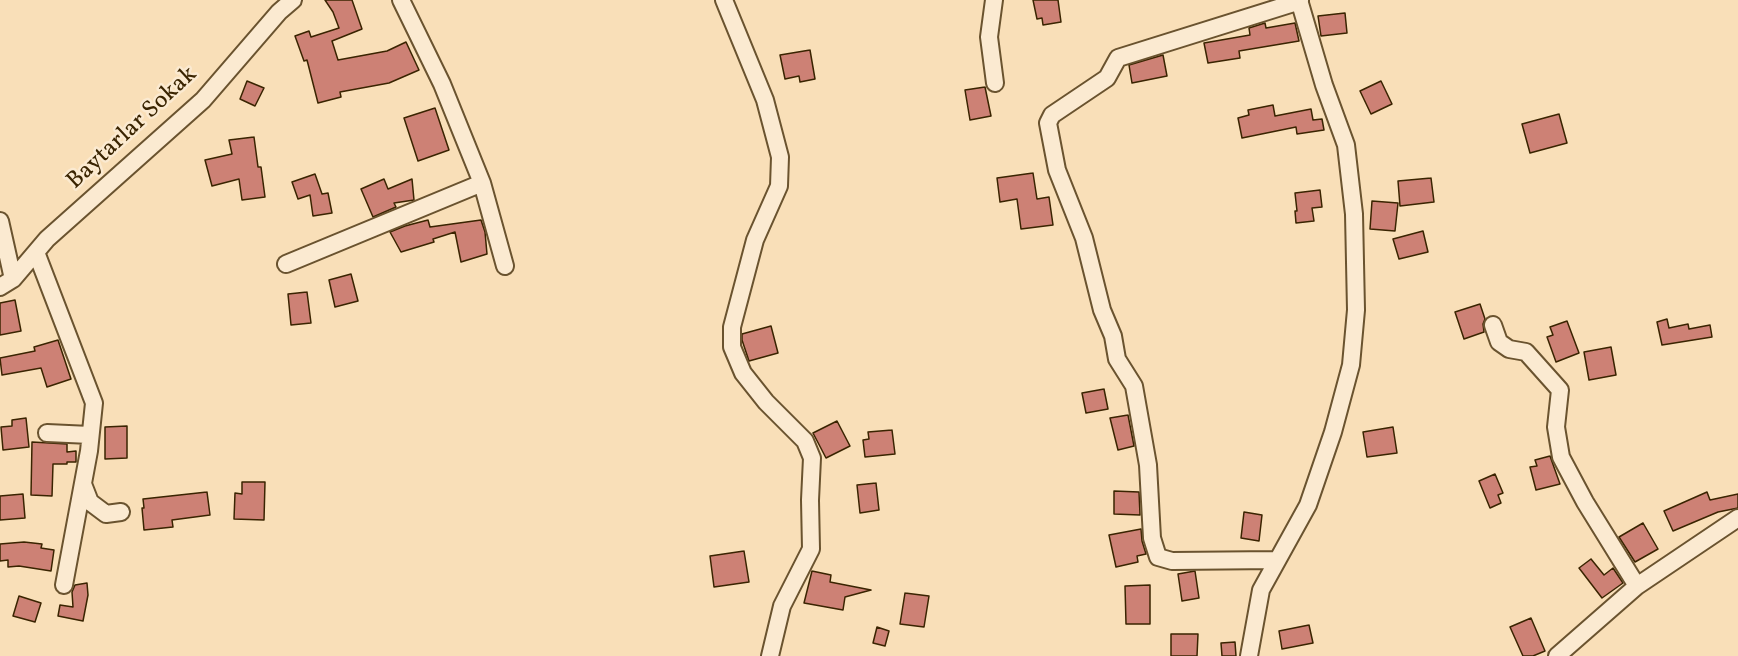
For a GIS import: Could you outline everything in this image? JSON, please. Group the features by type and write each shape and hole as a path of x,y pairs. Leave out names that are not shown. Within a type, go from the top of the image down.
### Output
{"street":[{"name":"Baytarlar Sokak","path":"6,283 47,239 203,100 279,12 293,0"},
{"path":"401,0 442,84 482,183 505,266"},
{"path":"724,0 765,100 780,158 779,186 755,240 732,327 732,347 743,373 766,402 805,441 812,458 811,549 782,606 769,652 770,656"},
{"path":"994,0 989,36 995,83"},
{"path":"1249,656 1261,590 1308,505 1333,432 1351,365 1356,310 1354,214 1346,145 1324,85 1299,0 1118,58 1107,78 1052,115 1048,123 1057,170 1084,238 1102,310 1113,336 1117,359 1134,386 1148,465 1152,538 1158,557 1172,561 1277,560"},
{"path":"286,264 482,183"},
{"path":"0,221 6,283"},
{"path":"36,252 94,403 83,483 64,585"},
{"path":"1493,325 1499,342 1509,349 1526,352 1560,390 1556,427 1561,457 1585,502 1637,586"},
{"path":"47,433 90,435"},
{"path":"83,483 90,502 106,514 121,512"},
{"path":"1557,656 1637,586 1738,518"}],"building":[{"path":"325,0 352,0 362,29 332,41 338,60 387,51 406,42 419,70 389,83 340,92 341,97 318,103 307,60 304,61 295,36 309,31 311,37 339,28"},
{"path":"1033,0 1058,0 1061,22 1043,25 1042,18 1037,19"},
{"path":"1345,13 1347,33 1321,36 1318,16"},
{"path":"1265,23 1266,28 1295,23 1299,41 1239,51 1240,58 1208,63 1204,43 1250,35 1249,28"},
{"path":"810,50 815,79 800,82 799,76 785,79 780,55"},
{"path":"1163,55 1167,76 1132,83 1129,65"},
{"path":"247,81 264,88 255,106 240,99"},
{"path":"1381,81 1392,104 1371,114 1360,91"},
{"path":"985,87 991,116 970,120 965,90"},
{"path":"1273,105 1275,116 1311,109 1313,120 1322,119 1324,130 1297,134 1296,127 1242,138 1238,118 1249,115 1248,110"},
{"path":"435,108 449,150 418,161 404,118"},
{"path":"1559,114 1567,143 1530,153 1522,124"},
{"path":"254,137 265,197 242,200 239,179 212,186 205,160 232,154 229,140"},
{"path":"1033,173 1037,199 1049,197 1053,225 1021,229 1017,199 1000,202 997,178"},
{"path":"315,174 322,194 328,193 332,213 313,216 310,195 298,199 292,182"},
{"path":"1431,178 1434,202 1400,206 1398,181"},
{"path":"384,179 388,189 412,179 414,200 394,203 396,207 373,217 361,189"},
{"path":"1320,190 1322,207 1312,208 1314,221 1296,223 1295,193"},
{"path":"1372,201 1398,203 1395,231 1370,229"},
{"path":"428,220 430,227 481,220 485,232 487,254 461,262 455,232 433,239 434,242 401,252 390,232"},
{"path":"1423,231 1428,252 1399,259 1393,239"},
{"path":"351,274 358,301 335,307 329,280"},
{"path":"307,292 311,323 291,325 288,294"},
{"path":"15,300 21,331 0,335 0,303"},
{"path":"1480,304 1485,319 1484,332 1464,339 1455,312"},
{"path":"1667,319 1669,328 1688,324 1689,329 1710,325 1712,337 1662,345 1657,322"},
{"path":"1567,321 1579,353 1556,362 1547,337 1553,335 1550,327"},
{"path":"771,326 778,353 749,361 742,334"},
{"path":"58,340 71,379 47,387 41,368 2,375 0,358 35,351 34,347"},
{"path":"1611,347 1616,375 1589,380 1584,352"},
{"path":"1104,389 1108,409 1086,413 1082,393"},
{"path":"1128,415 1134,446 1118,450 1110,418"},
{"path":"26,418 29,447 3,450 1,427 12,426 12,420"},
{"path":"837,421 850,446 826,458 813,433"},
{"path":"127,426 127,458 105,459 105,427"},
{"path":"1393,427 1397,453 1367,457 1363,432"},
{"path":"892,430 895,454 865,457 863,440 869,439 868,432"},
{"path":"32,442 67,444 67,452 76,451 76,462 53,464 52,496 31,495"},
{"path":"1550,456 1560,484 1536,490 1530,467 1537,466 1535,460"},
{"path":"1495,474 1503,493 1498,495 1501,503 1490,508 1479,481"},
{"path":"242,482 265,482 264,520 234,519 235,493 242,494"},
{"path":"876,483 879,510 860,513 857,485"},
{"path":"1114,491 1139,492 1140,515 1114,514"},
{"path":"207,492 210,515 172,520 173,527 144,530 143,499"},
{"path":"1707,492 1710,500 1738,494 1738,508 1718,512 1673,531 1664,511"},
{"path":"23,494 25,518 0,520 0,496"},
{"path":"1244,512 1262,515 1259,541 1241,538"},
{"path":"1643,523 1658,549 1635,562 1619,537"},
{"path":"1141,529 1146,554 1137,556 1138,562 1116,567 1109,535"},
{"path":"24,542 42,544 41,548 54,550 51,571 19,566 8,567 8,560 0,561 0,544"},
{"path":"744,551 749,582 714,587 710,556"},
{"path":"1591,559 1604,575 1613,568 1623,583 1602,598 1579,568"},
{"path":"812,571 831,575 830,582 871,590 845,597 843,610 804,603"},
{"path":"1195,571 1199,598 1182,601 1178,574"},
{"path":"87,583 88,595 83,621 58,616 60,605 73,607 72,592 75,585"},
{"path":"1150,585 1150,624 1126,624 1125,586"},
{"path":"905,593 929,596 924,627 900,624"},
{"path":"19,596 41,603 35,622 13,616"},
{"path":"1531,618 1545,651 1533,656 1523,656 1510,627"},
{"path":"1309,625 1313,643 1282,649 1279,631"},
{"path":"877,627 889,631 885,646 873,643"},
{"path":"1171,634 1198,634 1197,656 1171,656"},
{"path":"1235,642 1236,656 1222,656 1221,643"}]}
